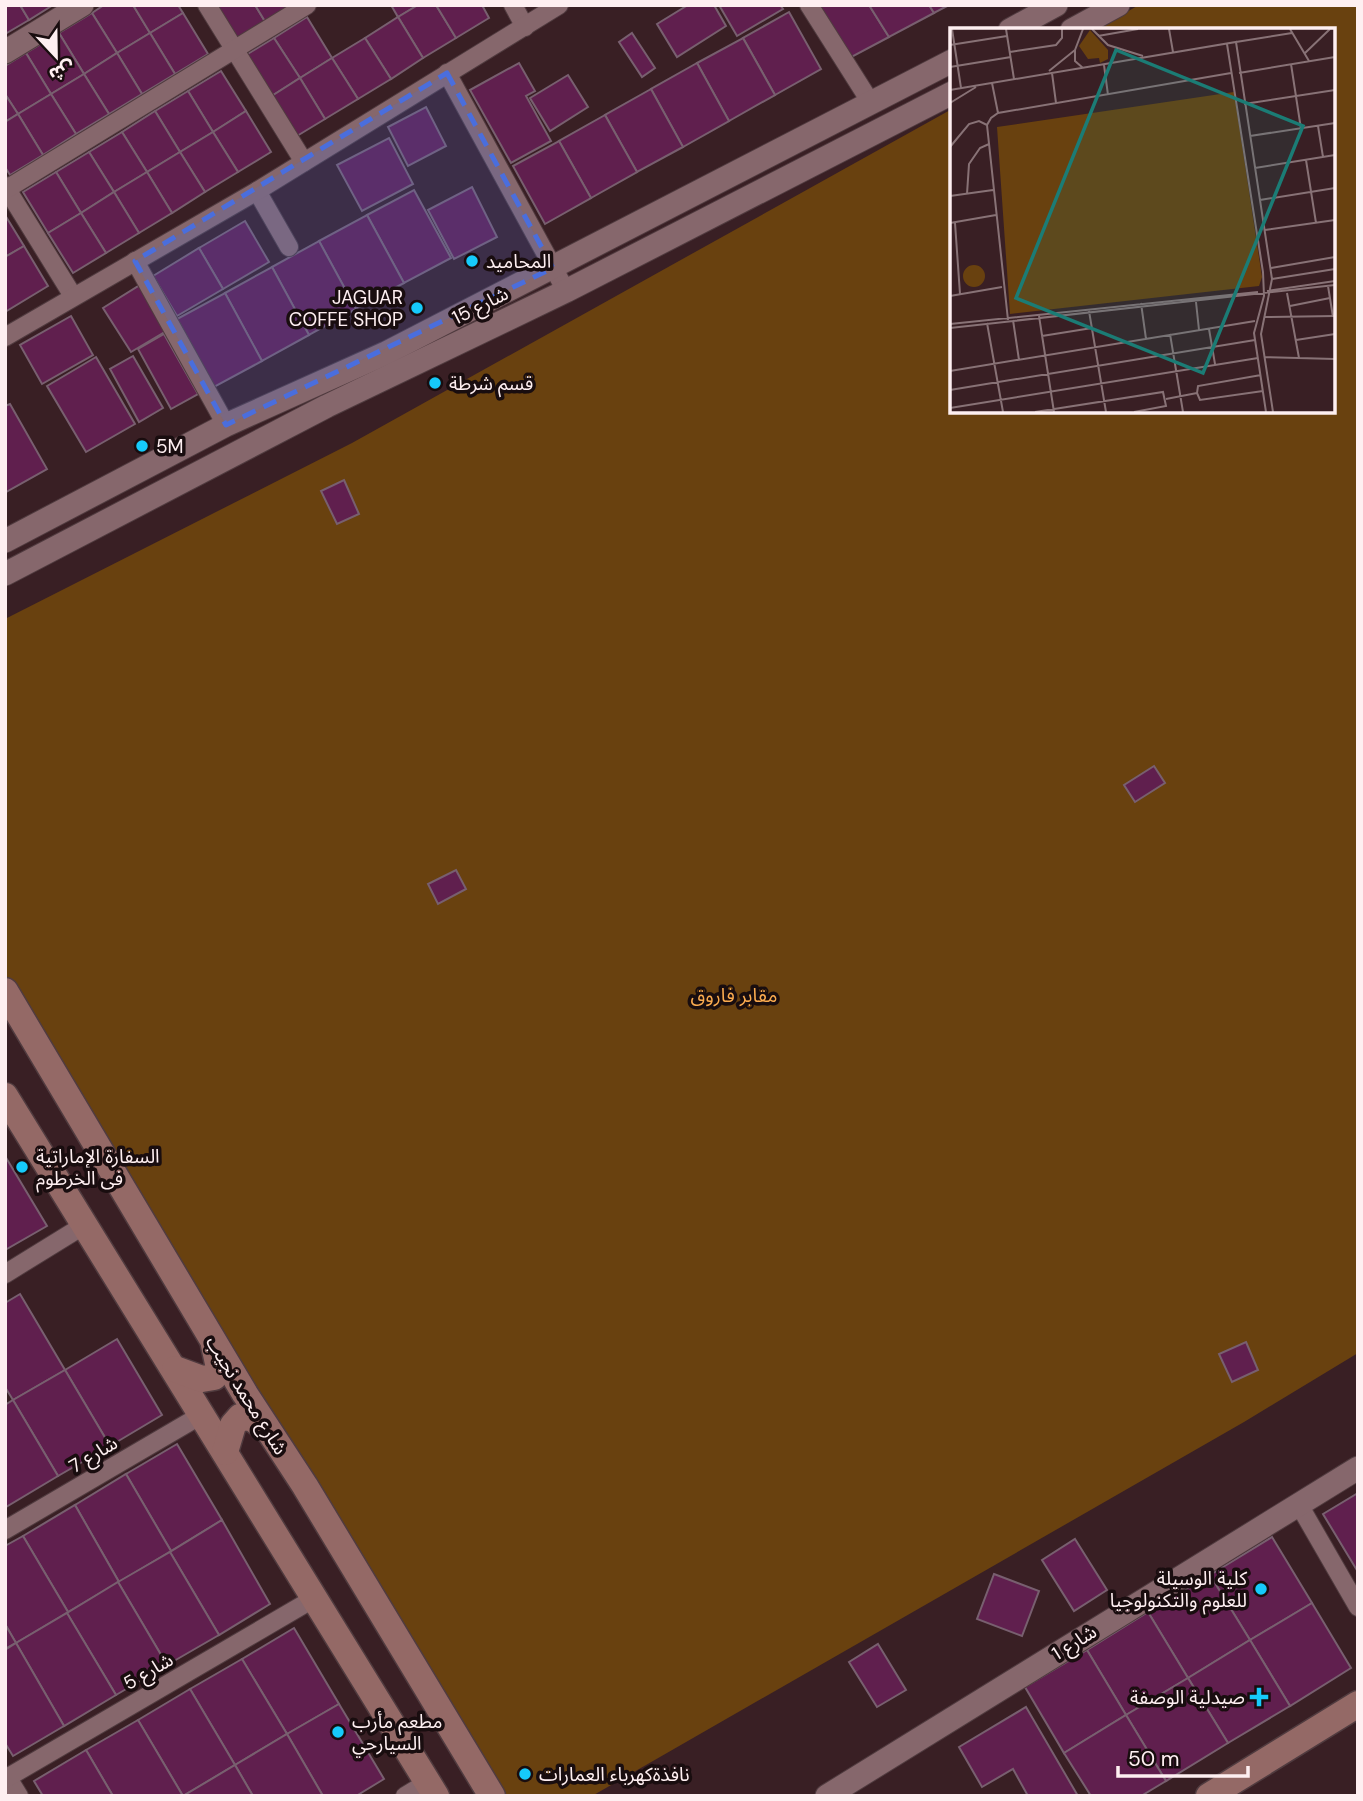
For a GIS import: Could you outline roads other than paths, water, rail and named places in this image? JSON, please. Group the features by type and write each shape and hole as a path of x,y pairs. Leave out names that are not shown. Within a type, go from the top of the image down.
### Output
{"main road":[{"name":"شارع محمد نجيب","path":"5,991 211,1339 305,1486 492,1796"},
{"path":"5,1096 432,1789"},
{"path":"175,1369 202,1379 219,1373 218,1356 211,1339"},
{"path":"225,1452 233,1425 240,1417 252,1418 267,1429"},
{"path":"1209,1796 1358,1704"}],"street":[{"path":"5,52 82,5"},
{"path":"207,5 304,162"},
{"path":"73,296 6,188 307,5"},
{"path":"513,5 525,27"},
{"path":"5,337 257,191 559,5"},
{"path":"809,5 871,103"},
{"path":"1014,28 1056,5"},
{"path":"1076,28 1118,5"},
{"name":"شارع 15","path":"5,541 226,425 363,364 553,268 950,62"},
{"path":"447,73 566,290"},
{"name":"شارع 15","path":"5,574 327,406 566,290 950,94"},
{"path":"257,191 289,247"},
{"path":"135,261 226,425"},
{"path":"5,1274 86,1224"},
{"name":"شارع 7","path":"5,1530 203,1414"},
{"name":"شارع 1","path":"827,1796 1358,1468"},
{"path":"1298,1503 1358,1607"},
{"name":"شارع 5","path":"7,1779 313,1599"},
{"path":"7,1779 19,1796"},
{"path":"405,1796 432,1789"}],"place":[{"name":"المحاميد","path":"472,261"},
{"name":"JAGUAR COFFE SHOP","path":"417,308"},
{"name":"قسم شرطة","path":"435,383"},
{"name":"5M","path":"142,446"},
{"name":"السفارة الإماراتية فى الخرطوم","path":"22,1167"},
{"name":"كلية الوسيلة للعلوم والتكنولوجيا","path":"1261,1589"},
{"name":"صيدلية الوصفة","path":"1259,1697"},
{"name":"مطعم مأرب السيارحي","path":"338,1732"},
{"name":"نافذةكهرباء العمارات","path":"525,1774"}],"park label":[{"name":"مقابر فاروق","path":"734,995"}]}
